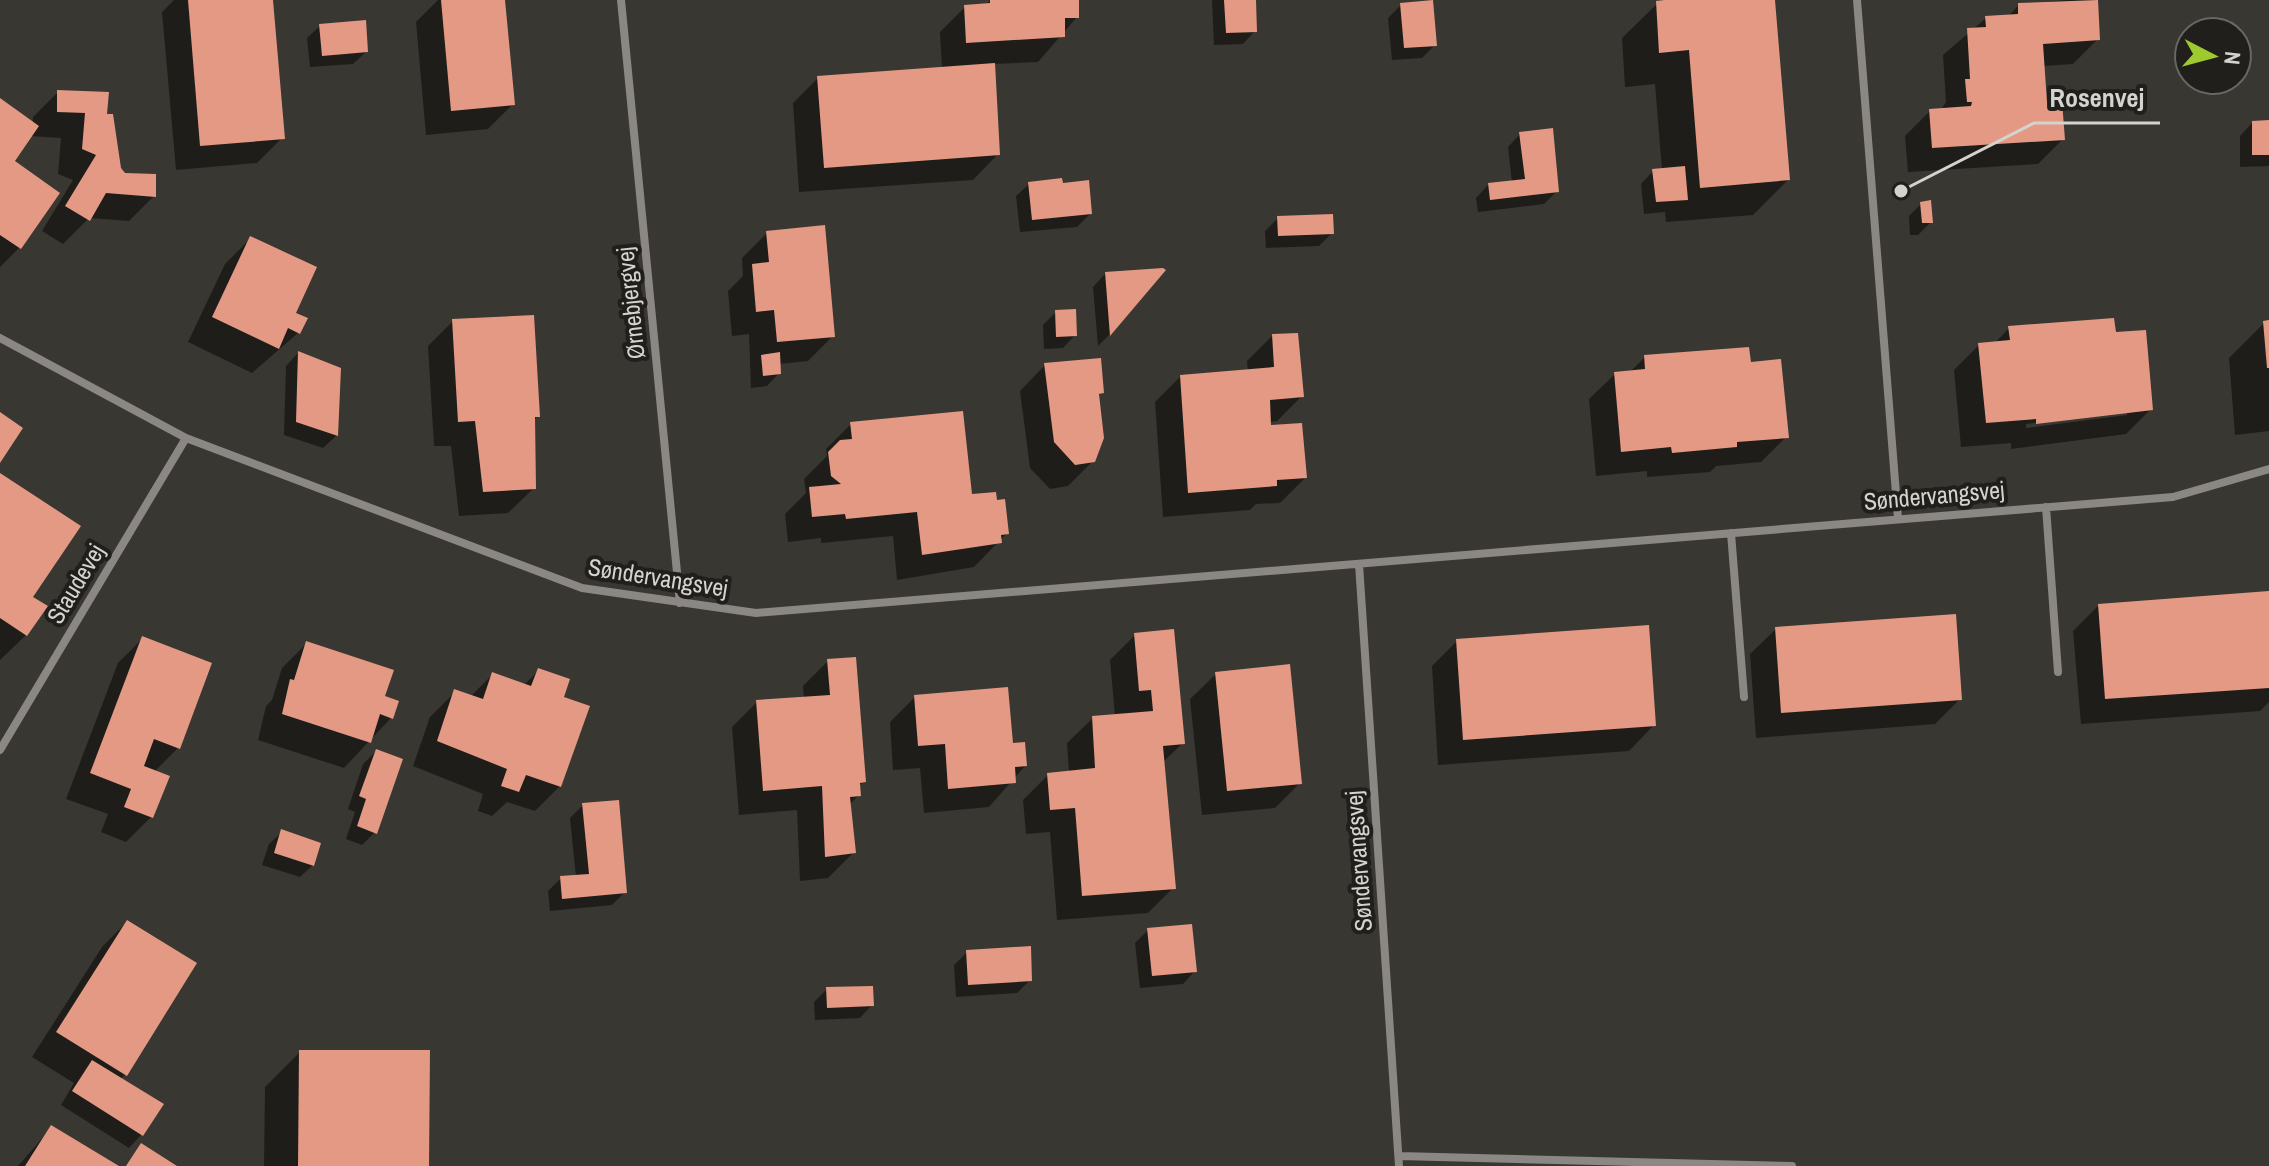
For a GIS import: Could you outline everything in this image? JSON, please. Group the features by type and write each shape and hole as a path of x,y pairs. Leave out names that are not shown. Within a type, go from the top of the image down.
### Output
{"street":[{"name":"Ørnebjergvej","path":"621,0 680,603"},
{"path":"1857,0 1898,519"},
{"name":"Søndervangsvej","path":"0,338 186,438 582,588 756,613 2173,497 2269,469"},
{"name":"Staudevej","path":"0,750 186,438"},
{"path":"2046,507 2058,672"},
{"path":"1731,533 1744,697"},
{"name":"Søndervangsvej","path":"1359,564 1399,1166"},
{"path":"1399,1156 1792,1166"}],"building":[{"path":"188,0 273,0 285,139 200,146"},
{"path":"441,0 505,0 515,105 451,111"},
{"path":"990,0 1079,0 1079,18 1065,18 1065,37 966,43 964,5 990,3"},
{"path":"1224,0 1256,0 1257,32 1226,33"},
{"path":"1433,0 1437,46 1404,48 1400,3"},
{"path":"1775,0 1790,180 1700,188 1689,50 1659,53 1656,1"},
{"path":"2098,0 2100,40 2043,44 2047,102 2062,101 2065,140 1932,148 1929,109 1971,106 1972,102 1967,102 1965,79 1970,79 1967,28 1986,27 1985,16 2018,14 2018,3"},
{"path":"366,20 368,52 322,56 319,24"},
{"path":"995,63 1000,155 824,168 817,76"},
{"path":"57,90 109,92 107,114 113,114 121,168 125,173 156,174 156,197 106,193 90,221 65,206 96,155 82,149 85,113 57,112"},
{"path":"0,98 39,126 15,161 60,193 21,249 0,235"},
{"path":"2269,120 2269,155 2252,155 2252,121"},
{"path":"1553,128 1559,192 1490,200 1488,183 1525,179 1519,132"},
{"path":"1685,166 1688,200 1656,202 1652,169"},
{"path":"1062,178 1063,183 1089,180 1092,214 1032,220 1028,182"},
{"path":"1931,200 1933,223 1922,223 1920,202"},
{"path":"1333,214 1334,234 1278,236 1277,216"},
{"path":"825,225 835,337 777,342 774,310 756,312 752,264 769,262 766,231"},
{"path":"250,236 317,267 296,313 308,318 300,334 288,328 279,349 212,317"},
{"path":"1166,270 1110,336 1105,272"},
{"path":"1076,309 1077,336 1056,337 1055,310"},
{"path":"534,315 540,417 535,417 536,489 483,492 475,421 458,422 452,319"},
{"path":"2114,318 2116,332 2146,330 2153,410 2036,424 2036,419 1986,423 1978,343 2010,340 2008,326"},
{"path":"2269,320 2269,368 2267,368 2263,321"},
{"path":"1298,333 1304,397 1270,400 1271,425 1302,423 1307,478 1277,480 1277,486 1188,493 1180,375 1274,367 1272,334"},
{"path":"1749,347 1751,362 1781,359 1789,438 1737,442 1737,447 1672,453 1671,447 1621,452 1614,372 1645,369 1644,355"},
{"path":"298,351 341,368 338,436 296,422"},
{"path":"780,352 781,374 763,376 761,355"},
{"path":"1101,358 1104,393 1099,394 1104,438 1095,462 1075,465 1054,442 1044,363"},
{"path":"963,411 972,494 996,492 997,500 1005,499 1009,534 1001,535 1002,543 922,555 917,512 846,519 845,514 812,517 809,487 841,484 831,476 828,452 840,440 852,439 850,422"},
{"path":"0,412 23,428 0,463"},
{"path":"0,473 81,526 33,597 48,606 27,636 0,618"},
{"path":"2269,591 2269,688 2105,699 2098,604"},
{"path":"1956,614 1962,700 1781,713 1775,627"},
{"path":"1649,625 1656,726 1463,740 1456,639"},
{"path":"1174,629 1185,744 1163,746 1176,889 1082,896 1075,808 1050,810 1047,773 1095,768 1092,716 1153,711 1151,690 1139,691 1134,633"},
{"path":"142,636 212,663 180,749 154,739 144,766 170,776 153,818 124,807 131,789 90,773"},
{"path":"306,641 394,670 385,696 399,701 393,719 380,714 371,743 282,714 290,679 294,680"},
{"path":"856,657 866,782 860,783 861,796 850,797 856,853 825,857 822,786 763,791 756,700 830,695 827,659"},
{"path":"1290,664 1302,784 1227,791 1215,672"},
{"path":"538,668 570,679 564,697 590,706 561,787 526,775 519,792 501,786 507,769 437,741 454,689 483,699 492,672 531,686"},
{"path":"1008,687 1013,743 1025,742 1027,766 1015,767 1016,783 948,789 945,744 918,746 914,695"},
{"path":"376,749 403,759 377,834 357,826 366,799 359,796"},
{"path":"619,800 627,893 562,899 560,876 589,874 582,803"},
{"path":"281,829 321,843 314,866 274,853"},
{"path":"127,920 197,963 127,1076 56,1032"},
{"path":"1192,924 1197,972 1152,976 1147,928"},
{"path":"1031,946 1032,981 968,985 966,950"},
{"path":"873,986 874,1006 827,1008 826,987"},
{"path":"299,1050 430,1050 429,1166 298,1166"},
{"path":"92,1060 164,1104 143,1136 72,1091"},
{"path":"51,1125 119,1166 25,1166"},
{"path":"141,1143 177,1166 126,1166"}],"place":[{"name":"Rosenvej","path":"1901,191"}]}
